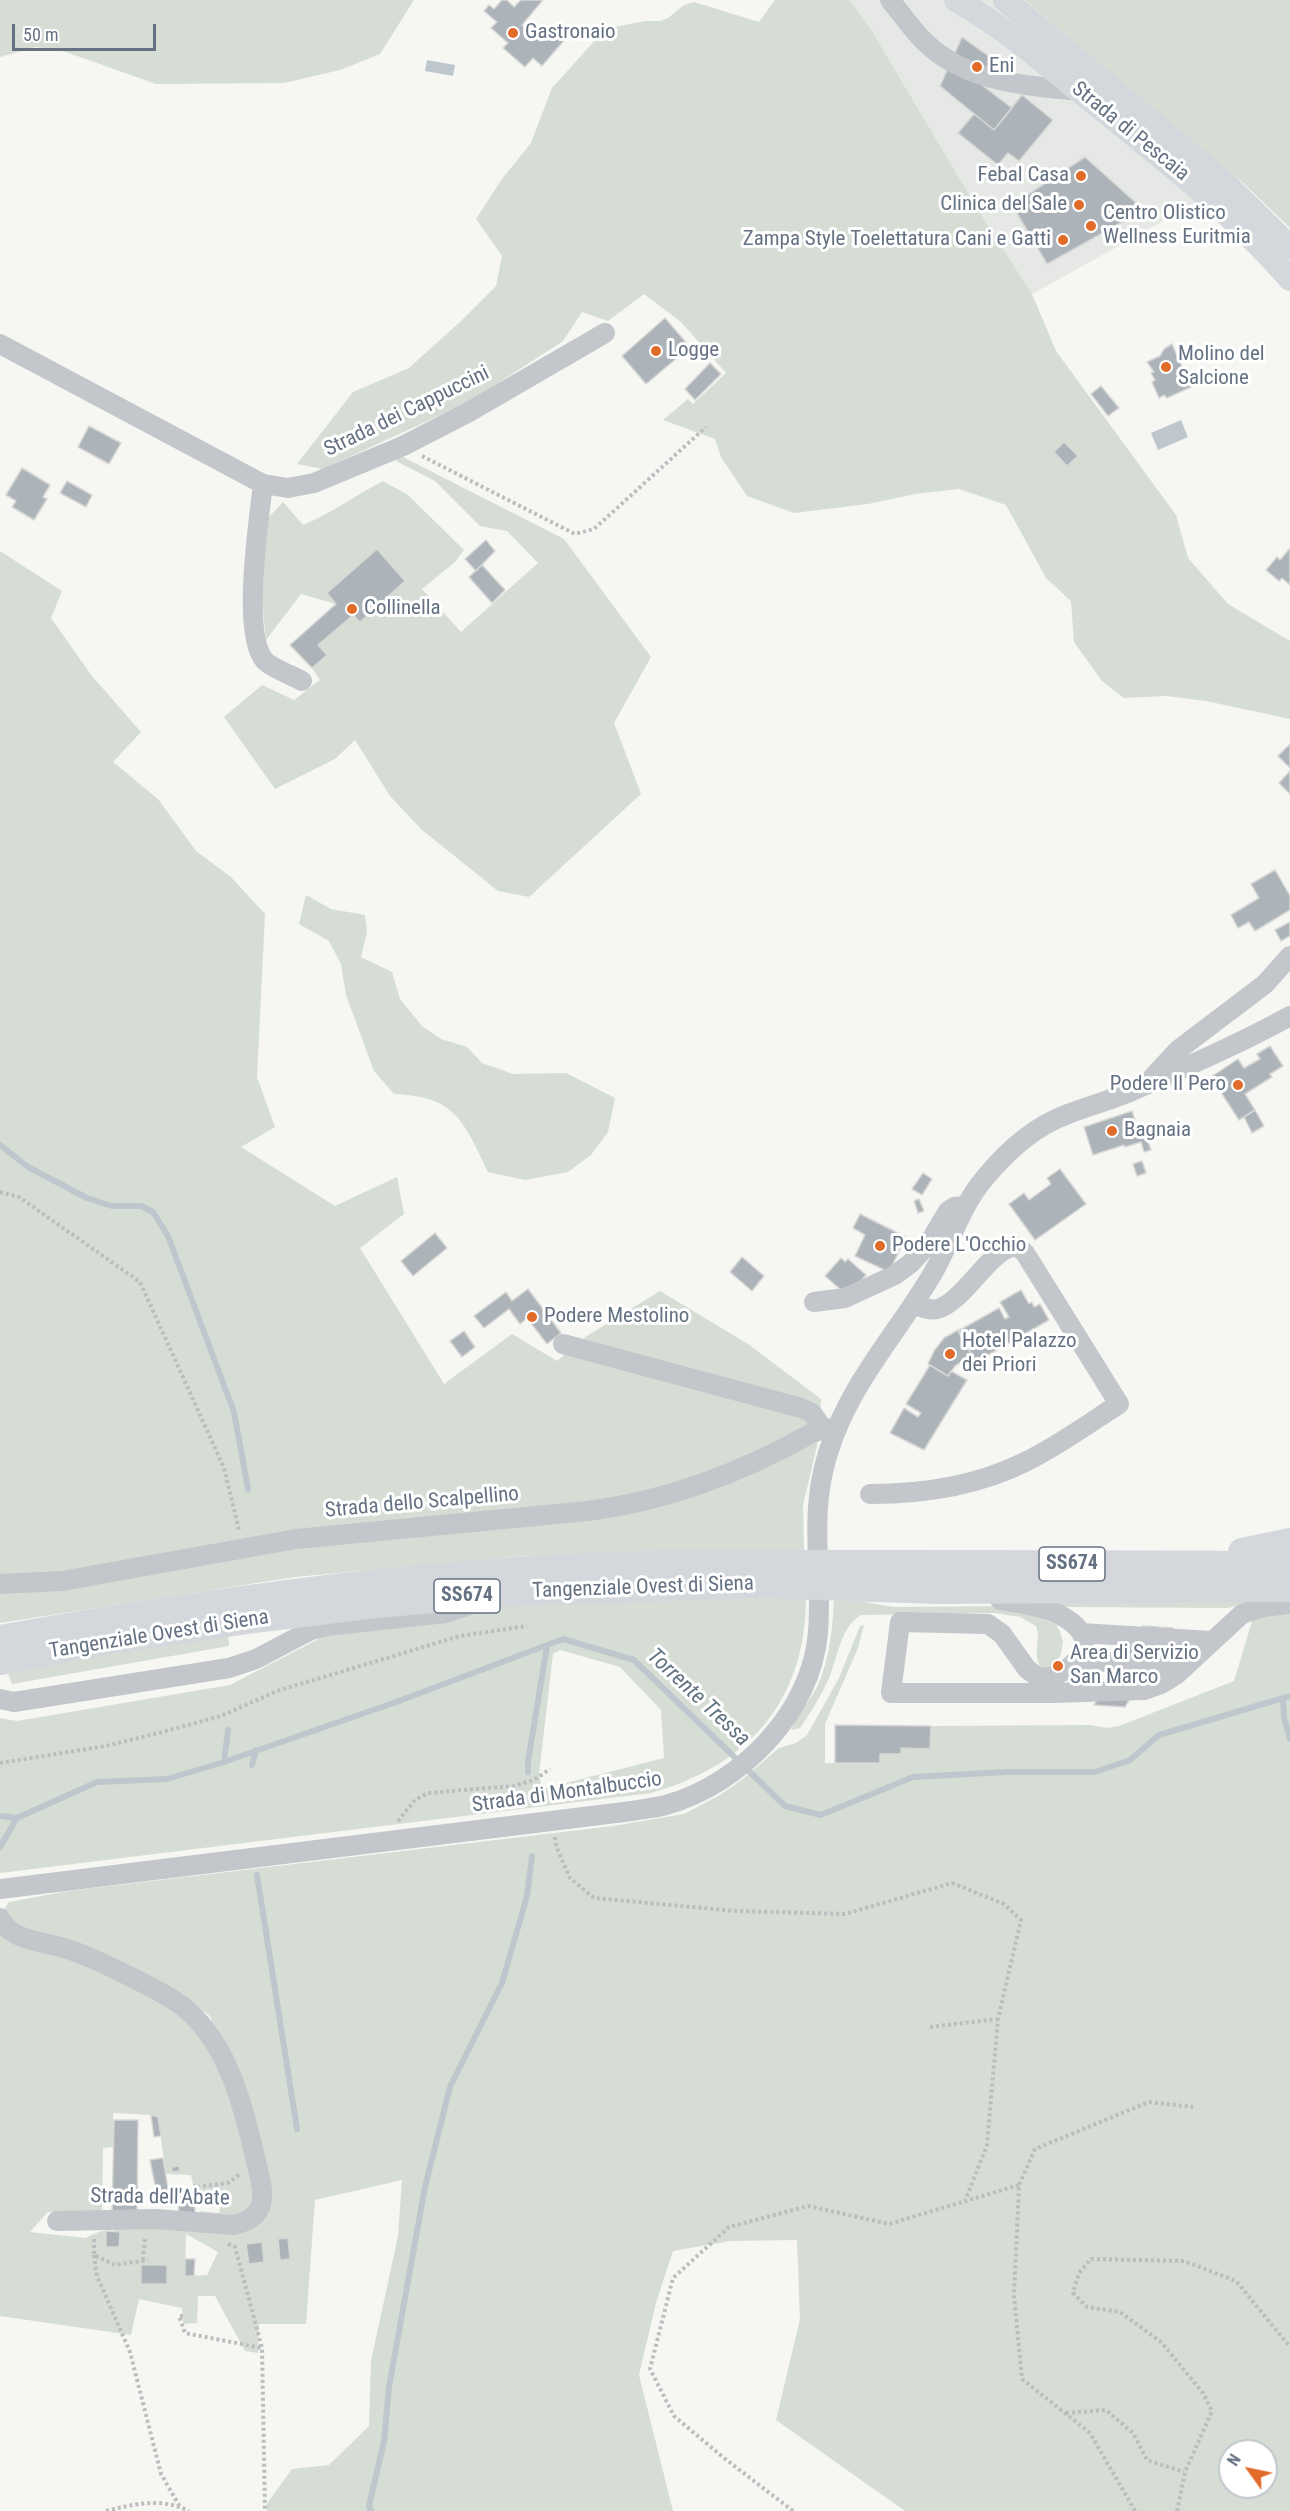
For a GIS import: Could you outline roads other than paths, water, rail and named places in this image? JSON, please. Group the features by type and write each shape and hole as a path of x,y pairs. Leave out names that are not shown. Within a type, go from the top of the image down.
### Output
{"highway":[{"path":"1181,1564 1290,1542"},
{"name":"Tangenziale Ovest di Siena","path":"0,1639 248,1598 371,1582 504,1572 633,1565 747,1563 1290,1565"},
{"name":"Tangenziale Ovest di Siena","path":"0,1661 105,1641 266,1618 376,1604 504,1593 758,1584 938,1590 1290,1588"}],"main road":[{"name":"Strada di Pescaia","path":"956,0 1013,37 1191,182 1252,237 1290,279"},
{"name":"Strada di Pescaia","path":"1005,0 1226,184 1290,247"}],"street":[{"path":"890,0 921,38 947,59 969,72 995,81 1079,91"},
{"name":"Strada dei Cappuccini","path":"0,344 263,484 288,488 314,483 403,446 470,412 605,333"},
{"path":"263,484 252,582 256,642 265,661 302,681"},
{"path":"1146,1085 1178,1050 1265,984 1290,956"},
{"name":"Strada di Montalbuccio","path":"0,1889 666,1805 710,1786 738,1767 760,1748 791,1710 804,1684 818,1633 816,1502 830,1429 865,1372 914,1304 939,1262 966,1206 982,1181 999,1162 1039,1128 1066,1114 1146,1085 1220,1052 1290,1016"},
{"path":"814,1302 845,1298 895,1275 911,1263 929,1243 948,1211 966,1206"},
{"path":"870,1494 938,1490 992,1476 1028,1461 1119,1404 1025,1253 1018,1247 1005,1249 960,1294 944,1306 927,1309 914,1304"},
{"path":"563,1344 801,1408 812,1413 830,1429"},
{"name":"Strada dello Scalpellino","path":"0,1584 62,1581 296,1539 576,1513 627,1506 708,1481 830,1429"},
{"path":"938,1590 1038,1607 1060,1616 1081,1633 1211,1641"},
{"path":"0,1699 14,1702 229,1668 256,1659 311,1630 327,1626 446,1613 504,1593"},
{"path":"1185,1667 1071,1665 1045,1678 1033,1676 1002,1634 988,1624 900,1622 891,1693 1054,1694 1144,1690 1168,1680 1185,1667 1242,1614 1263,1607 1290,1604"},
{"path":"1054,1694 1084,1647 1081,1633"},
{"name":"Strada dell'Abate","path":"0,1918 9,1931 88,1956 141,1982 184,2008 197,2019 210,2035 232,2078 263,2191 262,2203 256,2214 245,2222 233,2225 156,2219 57,2222"}],"waterway":[{"path":"0,1145 28,1167 87,1198 112,1206 141,1206 153,1212 168,1236 234,1412 248,1489"},
{"name":"Torrente Tressa","path":"0,1816 17,1818 97,1782 167,1779 224,1762 399,1701 563,1639 634,1660 785,1806 821,1815 913,1777 1006,1772 1095,1772 1130,1760 1159,1735 1290,1696"},
{"path":"528,1772 547,1646"},
{"path":"1283,1699 1284,1717 1290,1739"},
{"path":"224,1762 228,1730"},
{"path":"252,1765 256,1750"},
{"path":"0,1847 17,1818"},
{"path":"371,2511 369,2506 384,2441 389,2387 425,2187 450,2087 502,1983 527,1896 532,1856"},
{"path":"257,1875 297,2129"}],"place":[{"name":"Gastronaio","path":"513,33"},
{"name":"Eni","path":"977,67"},
{"name":"Febal Casa","path":"1081,176"},
{"name":"Clinica del Sale","path":"1079,205"},
{"name":"Centro Olistico Wellness Euritmia","path":"1091,226"},
{"name":"Zampa Style Toelettatura Cani e Gatti","path":"1063,240"},
{"name":"Logge","path":"656,351"},
{"name":"Molino del Salcione","path":"1166,367"},
{"name":"Collinella","path":"352,609"},
{"name":"Podere Il Pero","path":"1238,1085"},
{"name":"Bagnaia","path":"1112,1131"},
{"name":"Podere L'Occhio","path":"880,1246"},
{"name":"Podere Mestolino","path":"532,1317"},
{"name":"Hotel Palazzo dei Priori","path":"950,1354"},
{"name":"Area di Servizio San Marco","path":"1058,1666"}]}
